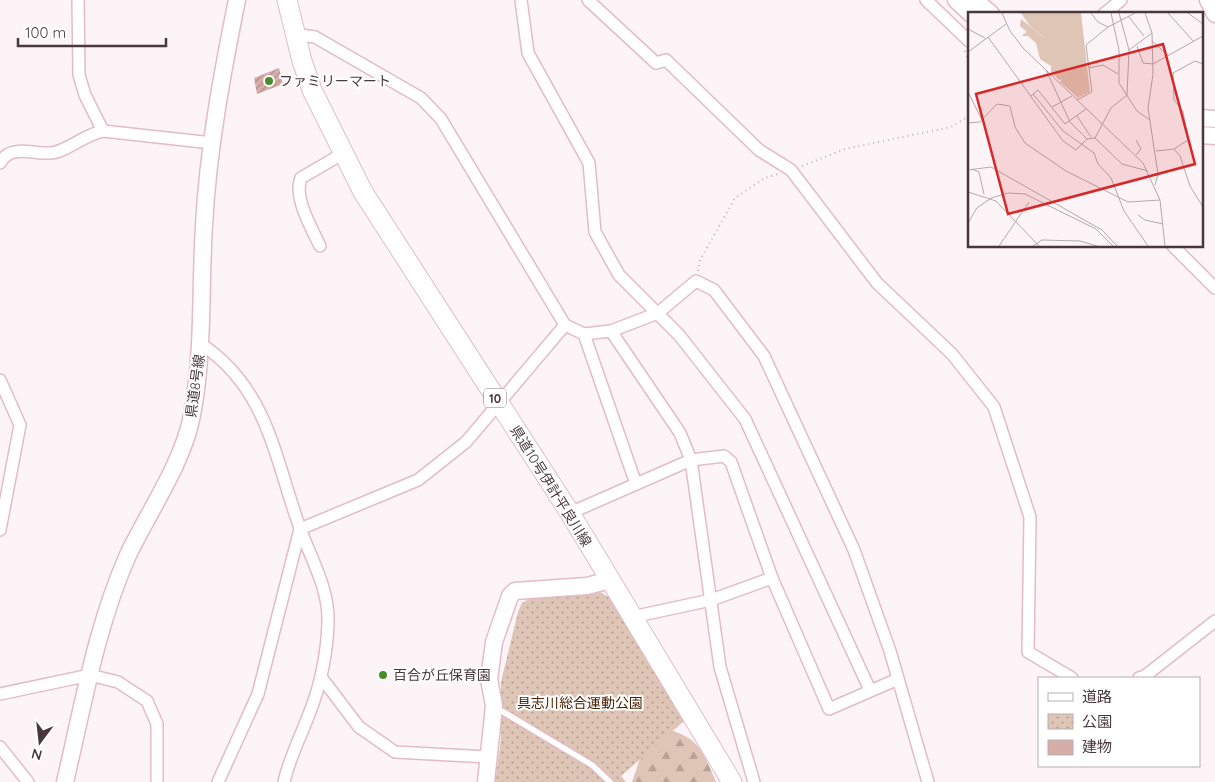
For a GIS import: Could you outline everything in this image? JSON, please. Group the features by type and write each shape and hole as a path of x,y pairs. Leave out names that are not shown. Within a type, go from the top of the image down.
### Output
{"main road":[{"path":"279,0 294,34"},
{"name":"県道10号伊計平良川線","path":"287,0 294,34 312,90 362,192 570,513 732,782"},
{"path":"956,0 969,12"},
{"path":"976,0 989,12"},
{"path":"1208,0 1215,14"},
{"name":"県道8号線","path":"65,782 104,619 128,556 174,466 192,417 201,344 204,224 212,143 237,1"},
{"path":"1202,118 1215,119"},
{"path":"1202,135 1215,136"},
{"path":"486,782 494,706 489,679 494,642 510,596 515,591 586,586 610,580"}],"street":[{"path":"78,0 78,75 85,96 103,131"},
{"path":"521,0 528,53 589,163 595,232 619,275 679,335 745,419 870,690"},
{"path":"588,0 656,63 666,60 758,150 791,170 877,283 952,354 994,407 1030,517 1028,652 1070,677"},
{"path":"926,0 968,40"},
{"path":"1106,12 1121,0"},
{"path":"294,34 315,37 421,98 441,119 565,325 584,334 611,331 658,313 696,281 714,290 764,356 854,550 890,651 928,782"},
{"path":"0,162 3,157 15,151 52,153 95,132 103,131 212,143"},
{"path":"320,246 304,214 299,183 301,178 342,154"},
{"path":"1175,248 1215,288"},
{"path":"300,529 418,480 466,442 565,325"},
{"path":"611,331 680,432 691,460 720,667 754,782"},
{"path":"584,334 636,484"},
{"path":"201,344 218,355 250,394 265,419 300,529 322,586 328,617 321,677 284,782"},
{"path":"0,380 20,425 0,530"},
{"path":"570,513 691,460 724,456 731,462 772,578 829,709 898,679"},
{"path":"218,782 258,694 300,529"},
{"path":"632,617 711,600 772,578"},
{"path":"1142,677 1215,621"},
{"path":"0,694 90,675 118,682 147,701 157,724 157,782"},
{"path":"321,677 359,727 395,752 488,757"},
{"path":"0,748 28,782"}],"lane":[{"path":"494,706 592,765 610,782"}],"path":[{"path":"696,281 700,260 735,198 765,178 845,149 951,127 968,117"}],"green space":[{"name":"具志川総合運動公園","path":"600,592 610,598 684,721 621,776 626,782 495,782 501,740 501,682 518,612 522,603 531,598"},
{"path":"661,727 684,735 697,746 702,752 716,782 632,782 645,744"}],"building":[{"name":"ファミリーマート","path":"279,68 283,84 257,94 254,78"}],"place":[{"name":"ファミリーマート","path":"269,81"},
{"name":"百合が丘保育園","path":"383,675"}]}
